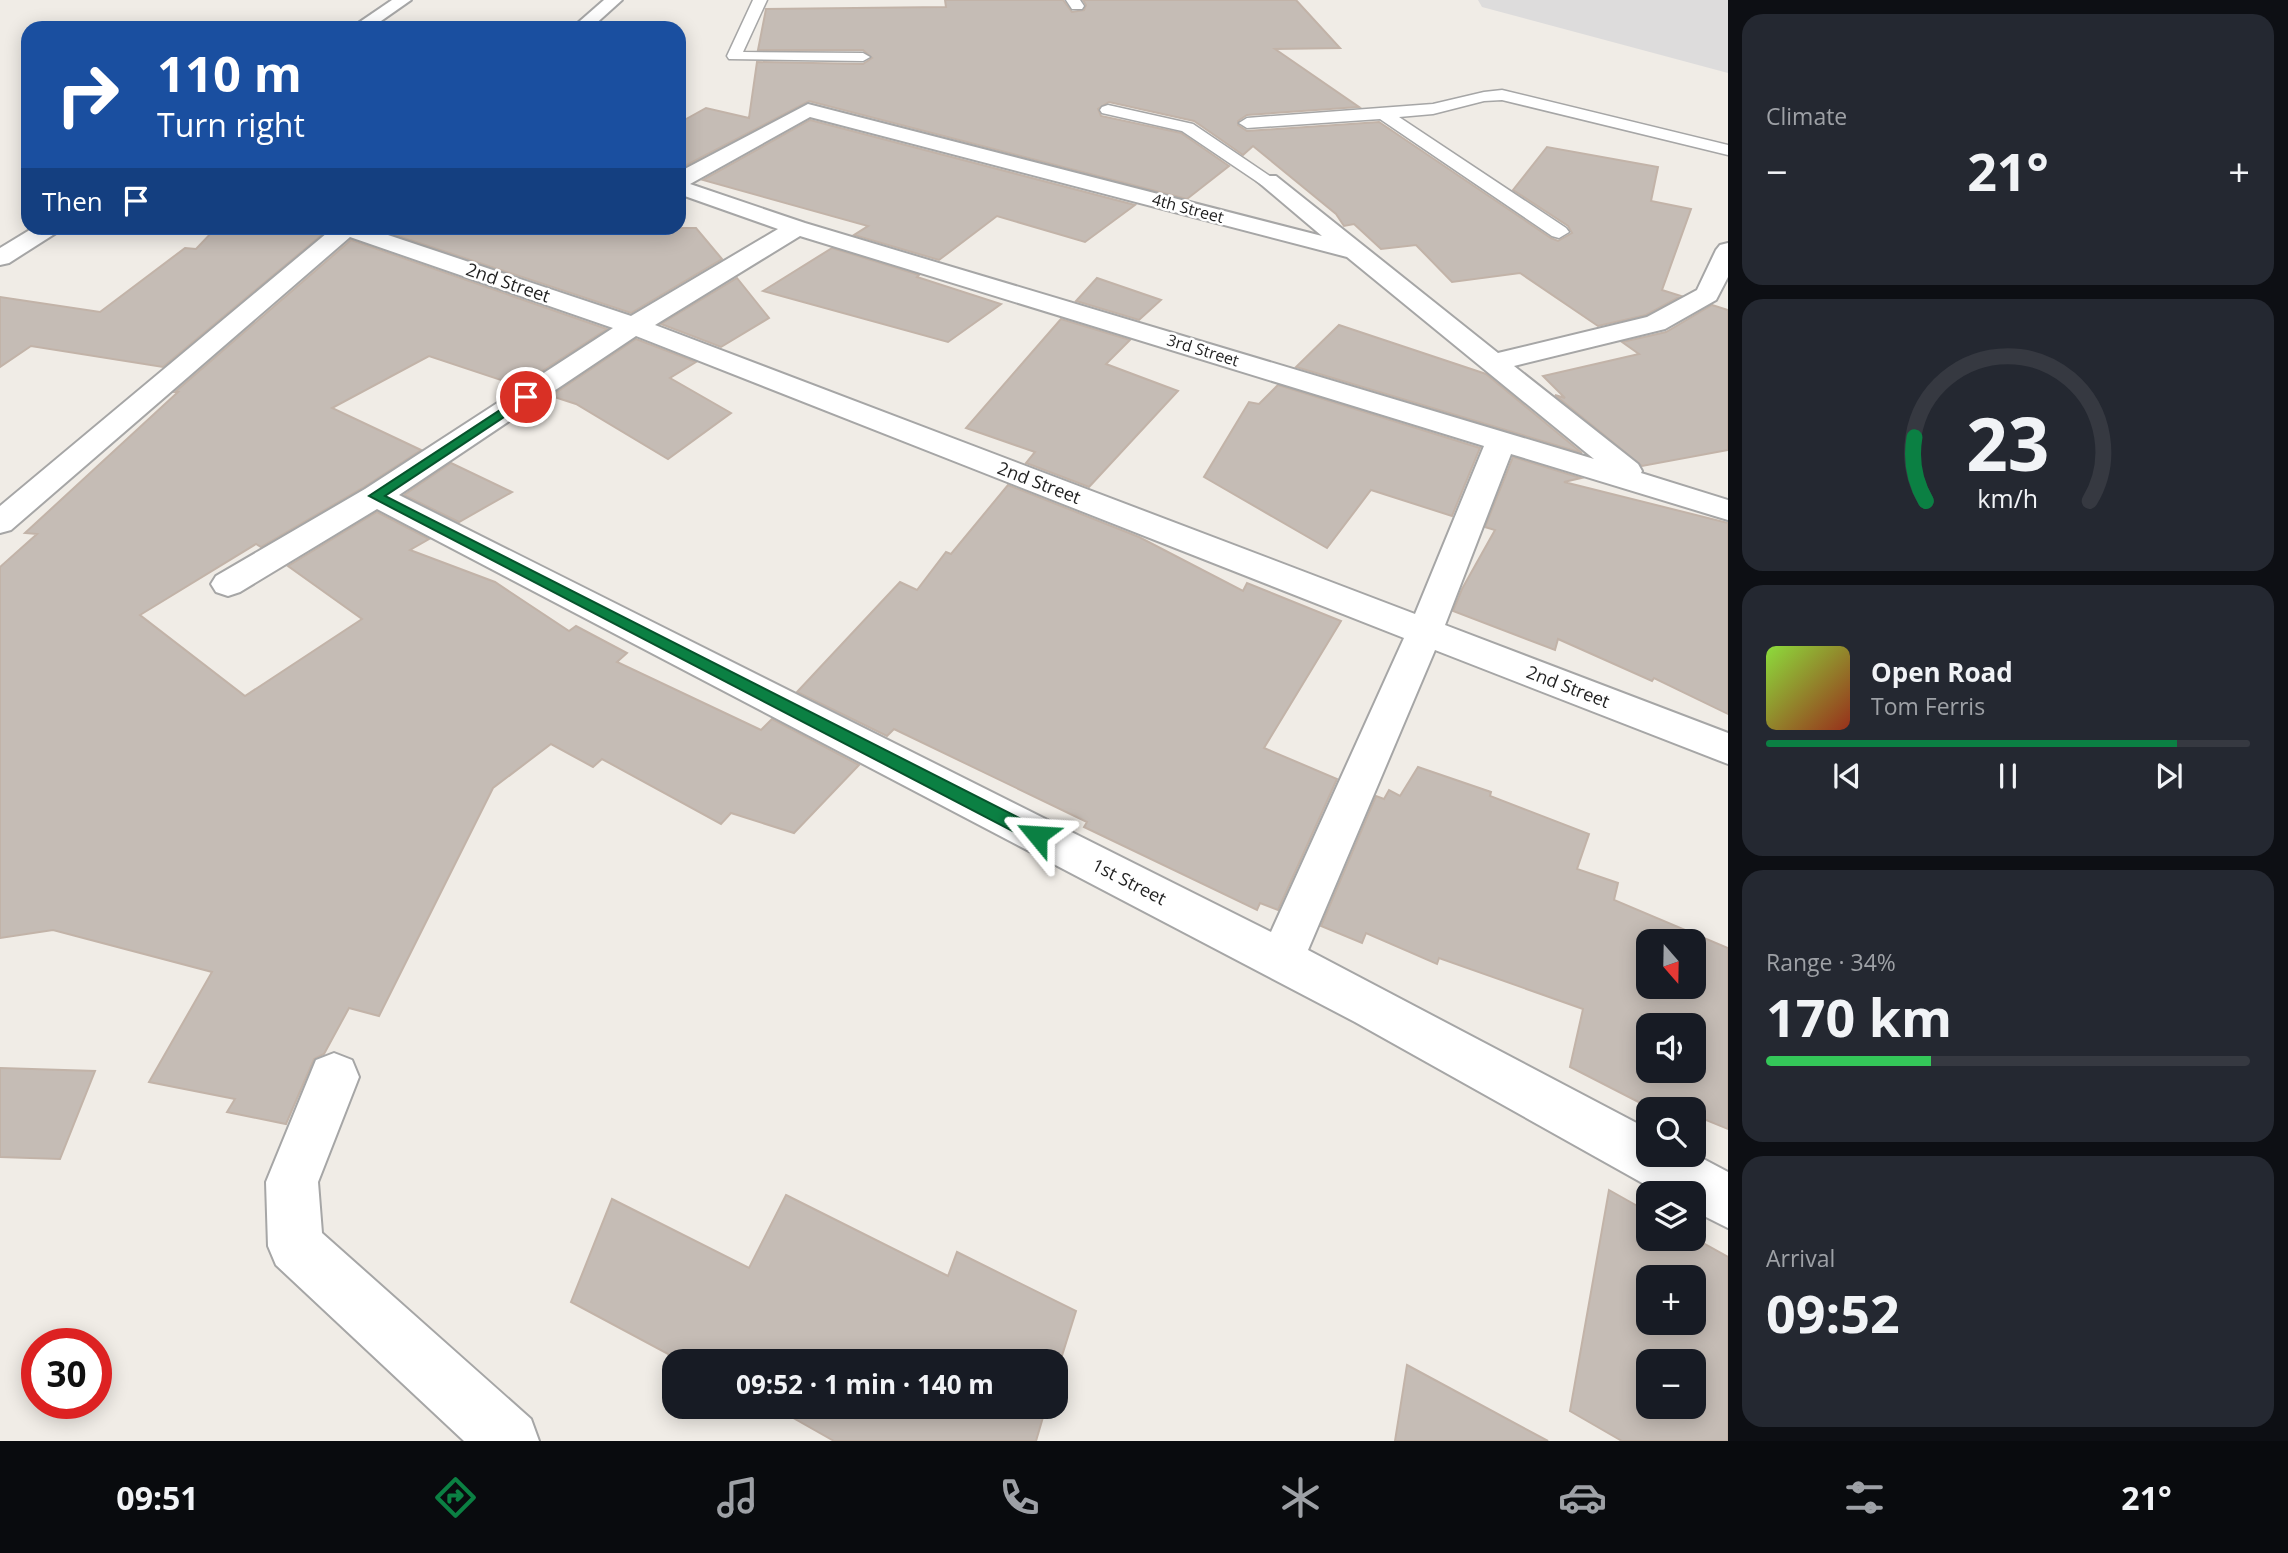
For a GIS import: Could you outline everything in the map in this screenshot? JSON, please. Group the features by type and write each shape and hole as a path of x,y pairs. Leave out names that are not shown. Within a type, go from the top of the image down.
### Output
{"street":[{"path":"370,21 403,0"},
{"path":"589,21 614,0"},
{"name":"4th Street","path":"686,177 808,110 1352,251 1642,483"},
{"path":"1268,181 1352,251"},
{"name":"3rd Street","path":"686,189 797,228 1728,510"},
{"path":"228,584 376,496 634,326 797,228"},
{"path":"0,258 37,235"},
{"path":"0,523 338,235"},
{"name":"2nd Street","path":"367,235 634,326 1728,749"},
{"path":"1493,363 1656,323 1707,295 1728,250"},
{"path":"1281,960 1425,632 1501,440"},
{"name":"1st Street","path":"376,496 1372,1006 1728,1201"},
{"path":"334,1077 292,1182 295,1246 509,1441"}],"lane":[{"path":"760,0 734,56 863,57"},
{"path":"1247,123 1446,107 1486,94 1502,95 1728,150"},
{"path":"1108,110 1187,127 1268,181"},
{"path":"1385,114 1559,232"}],"shaded area":[{"path":"1478,0 1728,0 1728,73 1482,7"}],"building":[{"path":"945,0 1063,0 1072,12 1084,10 1086,5 1083,0 1296,0 1340,48 1275,49 1359,107 1247,115 1238,121 1238,125 1247,131 1379,122 1558,241 1572,233 1568,226 1513,190 1547,147 1658,167 1651,201 1691,209 1662,290 1681,296 1646,315 1598,326 1520,273 1452,282 1416,245 1381,249 1354,224 1344,226 1336,214 1253,146 1243,155 1194,121 1109,102 1098,109 1101,116 1181,133 1229,166 1187,199 809,101 686,165 686,119 706,108 749,118 757,62 863,64 872,58 863,50 758,50 766,9 946,7"},
{"path":"810,120 1135,205 1085,242 997,216 939,260 854,235 868,226 703,180"},
{"path":"686,228 696,228 722,259 631,313 395,235 686,235"},
{"path":"209,235 322,235 163,367 31,346 0,367 0,297 100,312 185,248 196,249"},
{"path":"351,240 607,329 519,386 429,356 332,408 421,450 364,487 261,547 256,544 140,615 245,696 362,619 288,566 377,512 429,539 410,550 495,582 569,631 576,626 627,653 617,662 761,730 772,719 859,765 794,833 731,813 721,824 602,759 593,767 551,744 493,788 379,1016 349,1008 324,1054 314,1059 286,1124 227,1112 235,1099 149,1082 212,972 53,930 0,938 0,567 37,534 25,533 178,392 175,392"},
{"path":"832,248 1001,304 948,342 763,291"},
{"path":"737,278 769,318 721,347 661,324"},
{"path":"1097,278 1161,300 1139,320 1076,301"},
{"path":"1712,305 1728,310 1728,450 1642,466 1555,395 1565,398 1543,376 1639,354 1622,342 1666,332"},
{"path":"1061,319 1130,340 1106,364 1178,391 1089,487 1026,463 1035,452 966,428"},
{"path":"1339,325 1486,374 1582,453 1296,367"},
{"path":"636,339 696,362 670,378 731,413 668,459 576,404 551,396"},
{"path":"1278,385 1480,448 1452,516 1371,490 1327,548 1204,477 1249,402 1259,404"},
{"path":"1513,457 1581,478 1564,482 1728,523 1728,714 1654,678 1652,681 1558,639 1555,650 1453,611 1462,589 1495,530 1485,527"},
{"path":"451,463 512,492 459,522 404,495"},
{"path":"1008,485 1139,537 1243,591 1247,583 1341,621 1264,748 1337,779 1278,910 1260,903 1257,910 1084,827 1087,822 894,729 887,736 797,692 900,582 917,590 946,552 951,554"},
{"path":"1418,767 1491,792 1490,796 1589,834 1577,869 1618,883 1614,900 1683,929 1636,929 1636,999 1706,999 1706,939 1728,948 1728,1129 1706,1120 1706,1097 1636,1097 1636,1101 1570,1067 1583,1009 1439,958 1437,964 1366,933 1362,943 1321,926 1376,796 1384,799 1389,790 1400,796"},
{"path":"0,1068 95,1071 60,1159 0,1157"},
{"path":"1609,1190 1636,1205 1636,1251 1706,1251 1706,1245 1728,1257 1728,1441 1622,1441 1570,1411"},
{"path":"786,1195 948,1276 957,1252 1076,1311 1064,1349 662,1351 571,1302 612,1199 749,1268"},
{"path":"1407,1365 1548,1441 1395,1441"},
{"path":"795,1419 1042,1419 1036,1441 834,1441"}],"route":[{"path":"526,397 376,496 1037,835"}]}
